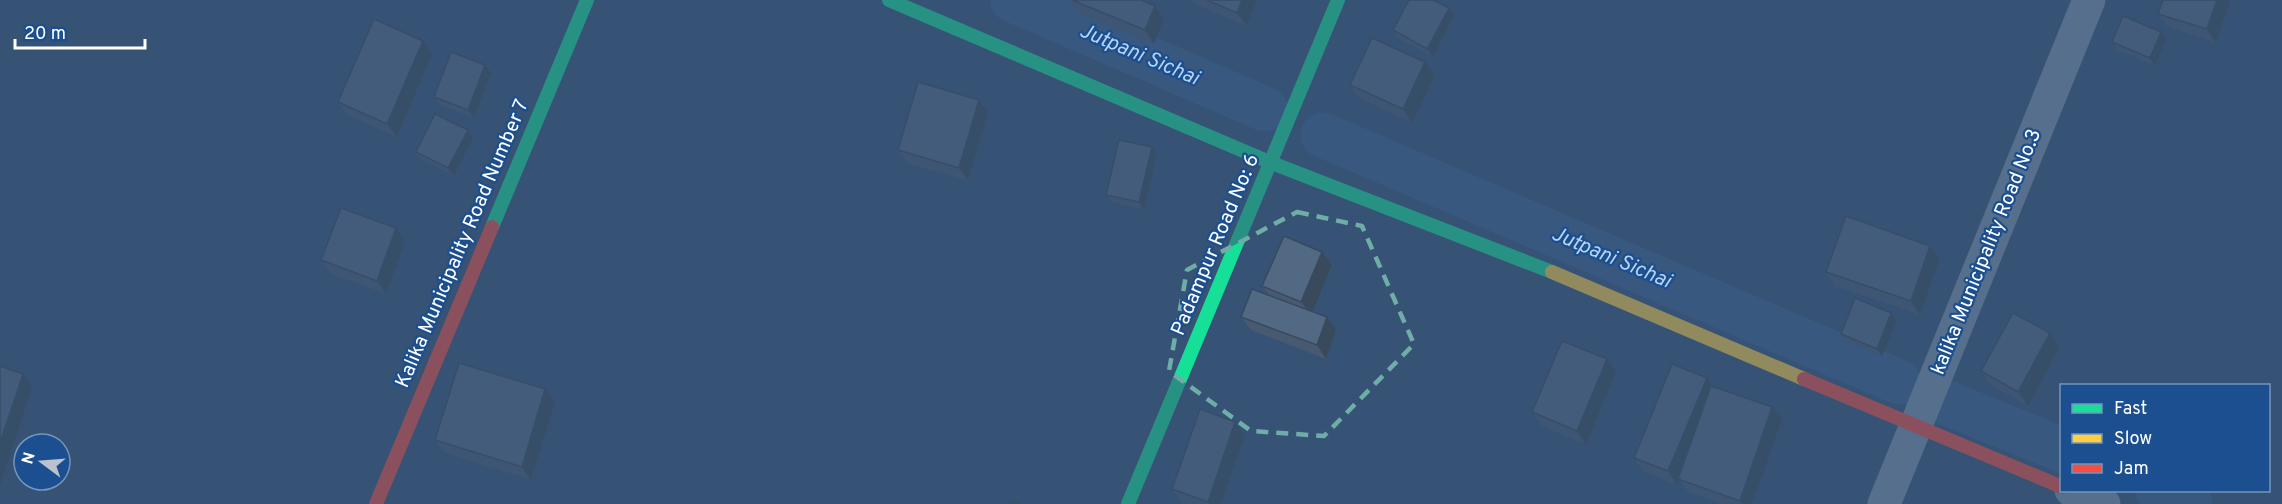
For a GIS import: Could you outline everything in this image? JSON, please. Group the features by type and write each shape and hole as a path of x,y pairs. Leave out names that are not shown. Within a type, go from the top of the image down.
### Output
{"street":[{"name":"Kalika Municipality Road Number 7","path":"376,504 587,0"},
{"path":"889,0 1272,163 1598,290 1916,428 2060,487"},
{"name":"Padampur Road No: 6","path":"1128,504 1338,0"},
{"name":"kalika Municipality Road No.3","path":"1884,504 2089,0"},
{"path":"2076,492 2104,504"}],"highlighted area":[{"path":"1297,212 1362,226 1414,344 1324,436 1251,431 1169,371 1187,270"}],"building":[{"path":"1072,0 1141,0 1155,6 1145,30"},
{"path":"1207,0 1242,0 1237,13"},
{"path":"1409,0 1433,0 1449,8 1427,49 1393,30"},
{"path":"2163,0 2217,0 2207,29 2158,14"},
{"path":"2123,16 2161,32 2150,58 2112,42"},
{"path":"374,19 423,41 387,124 338,102"},
{"path":"1372,38 1425,62 1403,109 1350,85"},
{"path":"451,52 485,65 468,110 434,97"},
{"path":"918,82 979,100 959,168 898,150"},
{"path":"435,114 468,130 448,168 416,152"},
{"path":"1119,140 1152,147 1139,202 1106,195"},
{"path":"341,208 396,228 377,281 321,260"},
{"path":"1846,216 1930,246 1911,301 1826,272"},
{"path":"1284,236 1322,252 1301,302 1262,286"},
{"path":"1252,289 1327,317 1317,345 1241,317"},
{"path":"1855,298 1891,313 1877,349 1841,334"},
{"path":"2013,313 2050,333 2018,392 1981,371"},
{"path":"1562,341 1607,359 1577,431 1532,412"},
{"path":"459,363 545,389 522,467 435,440"},
{"path":"1672,364 1707,378 1668,471 1634,458"},
{"path":"0,366 23,374 0,443"},
{"path":"1711,386 1772,407 1740,501 1678,479"},
{"path":"1200,409 1235,422 1208,502 1172,489"}],"waterway":[{"name":"Jutpani Sichai","path":"1013,0 1265,109"},
{"name":"Jutpani Sichai","path":"1323,135 1899,382"},
{"name":"Jutpani Sichai","path":"1945,402 2060,449"},
{"name":"Jutpani Sichai","path":"2163,492 2190,504"}],"traffic: fast":[{"path":"492,227 587,0"},
{"path":"889,0 1272,163 1552,272"},
{"path":"1128,504 1338,0"}],"traffic: slow":[{"path":"1552,272 1804,379"}],"traffic: jam":[{"path":"376,504 492,227"},
{"path":"1804,379 2060,486"}]}
